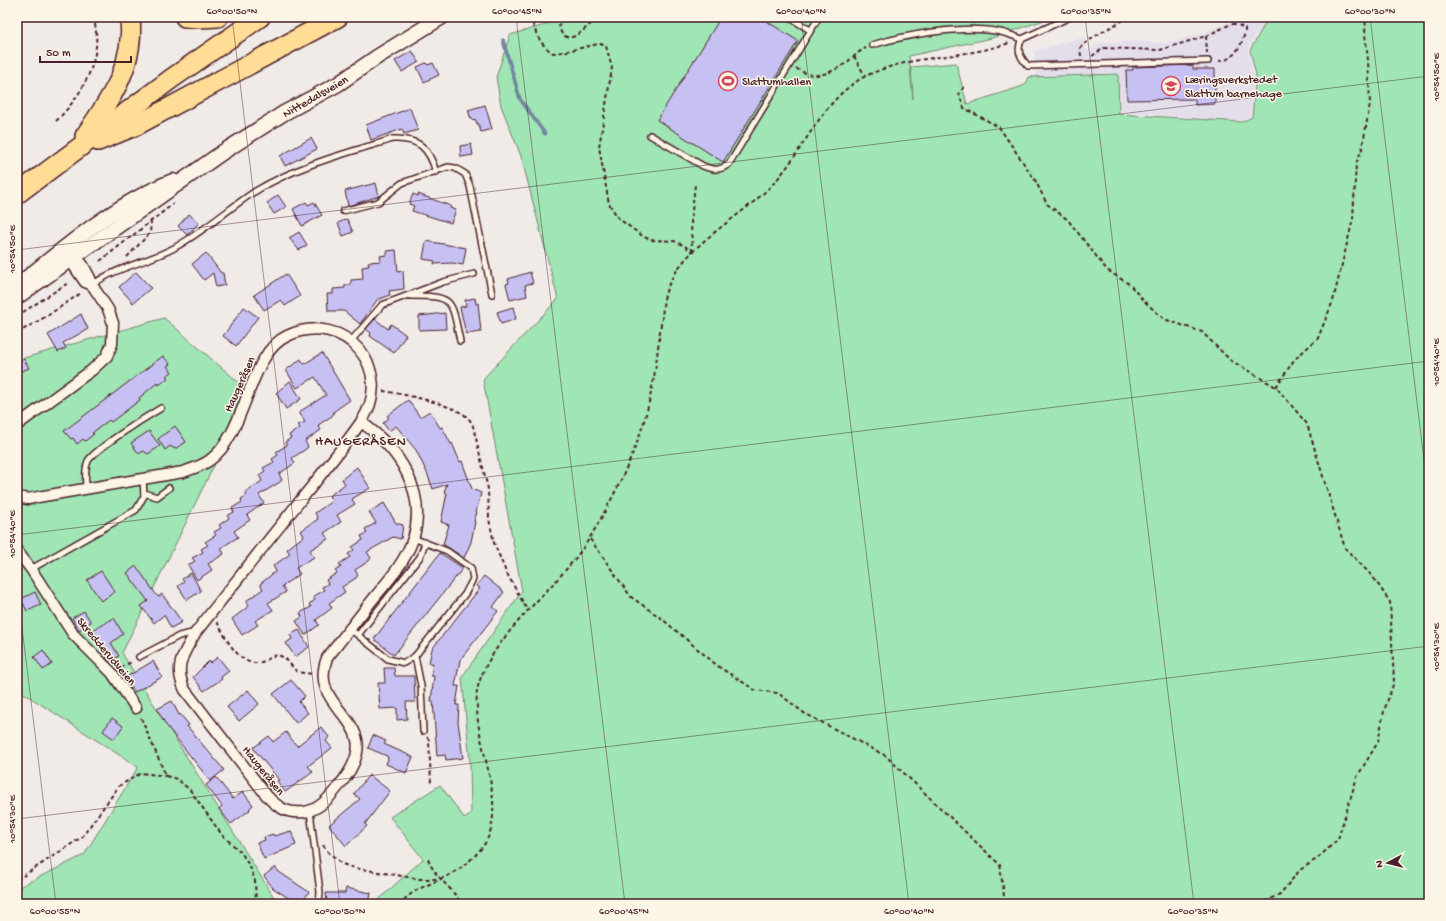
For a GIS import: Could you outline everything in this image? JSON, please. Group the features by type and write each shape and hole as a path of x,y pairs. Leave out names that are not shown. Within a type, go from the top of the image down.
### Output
{"highway":[{"path":"76,149 112,96 122,78 130,43 130,17"},
{"path":"184,17 218,17"},
{"path":"17,194 188,66 260,17"},
{"path":"76,149 137,126 338,17"}],"main road":[{"name":"Nittedalsveien","path":"17,286 70,255 168,192 188,175 272,120 338,84 383,53 442,17"},
{"name":"Nittedalsveien","path":"17,297 70,255"}],"street":[{"path":"17,424 92,370 110,350 114,337 113,323 108,308 92,285 85,282 70,255"},
{"name":"Haugeråsen","path":"17,497 28,499 183,472 199,467 220,451 244,407 266,356 277,343 287,336 314,329 327,330 351,340 361,351 373,376 374,390 370,407 361,422 196,632 179,664 181,682 185,690 277,806 288,811 310,811"},
{"path":"310,811 319,806 345,778 354,765 358,752 358,740 354,730 330,698 324,686 322,675 327,658 354,632 405,556 413,538 416,518 415,497 407,470 398,457 372,429 361,422"},
{"name":"Skredderudveien","path":"17,551 31,569 73,634 112,673 136,708"}],"lane":[{"path":"789,17 810,30"},
{"path":"650,135 703,166 710,169 724,168 729,164 819,17"},
{"path":"1070,17 1022,39 1019,45 1019,56 1028,66 1081,66 1208,61"},
{"path":"872,45 913,35 973,29 997,31 1022,39"},
{"path":"92,285 109,274 145,261 176,247 254,192 286,175 311,165 388,141 400,139 415,142 421,146 432,158 436,172"},
{"path":"343,211 378,202 396,186 448,167 455,168 465,174 468,180 492,294"},
{"path":"351,340 382,305 443,282 474,274"},
{"path":"407,296 437,296 446,299 451,303 460,340"},
{"path":"86,489 86,469 89,459 109,443 161,408"},
{"path":"31,569 136,510 141,504 144,494 143,479"},
{"path":"144,494 157,497 169,488"},
{"path":"413,538 441,548 467,563 473,574 473,579 465,594 415,656 404,663 393,661 354,632 420,556 425,543"},
{"path":"139,657 179,636 196,632"},
{"path":"415,656 421,686 423,731"},
{"path":"310,811 317,863 319,904"}],"path":[{"path":"56,121 71,106 85,82 93,61 97,41 93,17"},
{"path":"531,17 538,39 553,53 598,44 606,46 612,68 599,146 608,204 619,219 644,237 652,240 674,242 685,246 692,252"},
{"path":"562,17 558,22 558,28 568,37 576,35 598,17"},
{"path":"1081,66 1080,48 1110,27 1129,17"},
{"path":"1276,387 1294,360 1318,338 1333,301 1353,219 1356,164 1362,149 1370,104 1368,60 1364,34 1366,17"},
{"path":"1081,66 1097,51 1104,48 1160,50 1206,36 1232,24 1245,28 1244,37 1233,56 1228,59 1208,61 1206,36"},
{"path":"398,904 417,890 460,869 475,855 488,837 493,814 489,775 477,726 477,692 489,659 528,611 569,567 590,539 614,496 638,439 652,389 666,292 675,272 692,252 744,212 772,186 841,94 865,76 899,63 985,52 1022,39"},
{"path":"805,74 820,75 843,65 872,45"},
{"path":"854,56 865,76"},
{"path":"964,87 959,94 964,108 999,127 1035,180 1047,204 1068,220 1107,270 1129,284 1143,300 1164,319 1202,332 1230,360 1276,387 1307,424 1345,548 1373,578 1390,602 1394,682 1384,710 1378,742 1356,777 1338,839 1318,858 1300,870 1280,894 1260,904"},
{"path":"692,252 691,220 695,185"},
{"path":"100,261 175,203"},
{"path":"126,259 150,234 151,222"},
{"path":"17,316 68,283"},
{"path":"17,333 47,316 92,285"},
{"path":"374,390 406,395 455,410 468,418 473,426 488,489 489,519 494,543 506,572 528,611"},
{"path":"590,539 631,597 661,618 719,667 755,690 778,693 804,713 886,756 1000,865 1005,904"},
{"path":"211,613 236,652 248,662 256,663 278,655 285,658 297,672 322,675"},
{"path":"112,673 139,657"},
{"path":"136,708 166,776"},
{"path":"423,731 429,740 431,783"},
{"path":"17,880 82,837 119,786 141,773 177,779 190,790 222,835 241,852 251,869 255,881 256,904"},
{"path":"312,829 328,852 342,864 355,868 420,879 440,879"},
{"path":"428,859 432,871 457,896 461,904"}],"shaded area":[{"path":"1240,17 1257,19 1270,28 1256,35 1248,48 1254,76 1250,117 1240,121 1121,112 1118,73 1036,76 1034,51 1084,37 1085,50 1091,50 1098,43 1141,41 1165,43 1199,35"}],"green space":[{"path":"565,17 1053,17 992,38 909,56 913,99 911,67 956,63 967,104 1023,86 1026,84 1029,77 1118,74 1119,114 1242,122 1252,117 1256,75 1250,50 1269,17 1429,17 1429,896 1419,904 374,904 423,859 390,817 440,785 465,819 471,813 470,762 462,677 522,591 483,379 558,299 521,156 501,106 496,77 510,35 562,20"},
{"path":"164,318 250,392 122,653 278,904 17,904 17,888 84,855 138,767 17,689 17,360"}],"building":[{"name":"Slattumhallen","path":"721,17 760,17 798,41 723,162 657,120"},
{"path":"412,51 419,62 402,72 395,61"},
{"path":"426,63 428,65 433,63 439,75 424,82 417,67"},
{"path":"1193,65 1193,69 1215,69 1215,104 1195,105 1195,99 1127,100 1126,70 1133,70 1133,67"},
{"path":"485,105 492,129 481,132 476,120 471,119 468,110"},
{"path":"410,108 418,130 404,134 402,129 371,140 366,125"},
{"path":"311,138 317,149 285,166 280,156"},
{"path":"471,144 473,155 461,157 460,146"},
{"path":"376,183 379,196 348,206 345,191"},
{"path":"413,194 418,196 418,194 451,206 450,208 456,210 451,223 412,211 414,206 409,204"},
{"path":"278,195 286,207 274,214 267,203"},
{"path":"306,202 308,205 314,202 322,215 302,226 293,209"},
{"path":"189,214 199,223 187,235 178,226"},
{"path":"347,219 353,232 343,236 338,223"},
{"path":"299,232 307,245 299,250 289,238"},
{"path":"426,241 466,248 463,265 452,263 434,264 435,261 423,259"},
{"path":"396,250 398,272 403,271 404,289 389,291 390,295 377,300 360,324 344,311 328,311 327,294 333,294 333,289 345,288 345,285 351,285 351,280 363,279 362,267 369,266 368,262 381,261 380,256 387,255 387,251"},
{"path":"206,253 221,273 223,273 225,285 216,287 213,273 204,280 192,264"},
{"path":"136,272 151,288 133,303 119,287"},
{"path":"530,272 533,283 525,285 527,296 510,300 506,284 509,283 508,279"},
{"path":"286,274 300,296 285,306 281,300 264,310 254,295"},
{"path":"475,298 476,304 478,303 481,332 466,334 460,307 466,306 465,300"},
{"path":"244,307 258,317 236,346 223,336"},
{"path":"513,307 516,319 501,324 497,312"},
{"path":"445,313 446,329 419,330 419,316"},
{"path":"81,314 88,329 63,343 66,348 58,352 48,335"},
{"path":"375,319 388,329 391,324 406,335 394,353 370,336 371,333 366,329"},
{"path":"322,353 350,400 333,412 334,413 332,416 318,425 321,430 305,441 308,447 292,458 295,463 279,474 282,480 259,495 264,503 247,515 250,520 234,531 238,537 221,548 224,554 208,564 212,570 197,580 188,565 195,561 192,558 203,552 201,549 208,545 205,542 216,535 214,532 221,528 219,525 229,518 227,516 234,512 232,508 242,502 241,499 247,495 245,492 262,481 259,475 265,471 263,468 274,462 272,459 278,455 276,452 287,445 285,442 291,438 289,435 300,428 298,425 305,422 299,412 326,395 315,377 297,388 286,370 301,359 304,364"},
{"path":"163,356 170,364 167,366 172,372 166,376 168,378 159,385 157,383 139,398 140,400 111,422 109,420 92,433 94,434 85,441 83,439 77,444 73,438 71,439 64,431"},
{"path":"24,359 29,368 17,373 17,362"},
{"path":"290,381 301,399 286,409 276,393"},
{"path":"408,400 420,417 430,411 440,428 442,427 451,444 452,443 460,462 462,461 472,489 481,493 474,521 471,542 464,558 443,544 449,525 441,522 447,493 444,492 447,484 433,489 416,450 396,426 389,431 383,423 389,418 387,416"},
{"path":"175,426 186,442 175,449 170,446 165,450 158,439"},
{"path":"149,431 160,446 148,454 143,451 139,454 131,443"},
{"path":"357,467 370,488 352,499 355,504 337,515 341,522 324,533 328,539 310,550 314,557 296,568 300,574 282,586 286,592 268,603 273,610 255,621 258,625 242,635 232,619 249,606 246,601 263,589 260,584 276,571 273,566 290,554 287,549 304,536 301,531 318,519 315,513 332,501 329,496 345,484 342,479"},
{"path":"384,503 396,523 403,525 401,539 393,537 367,552 371,558 369,561 355,570 358,575 356,578 342,587 345,592 329,603 332,608 316,620 319,625 305,635 296,621 302,617 300,613 311,607 309,604 315,600 313,597 324,590 322,587 328,584 326,580 337,573 335,571 341,567 339,564 350,557 348,554 354,550 352,547 363,540 361,536 367,533 365,529 376,523 369,512"},
{"path":"440,553 463,568 394,655 374,639"},
{"path":"136,566 158,597 162,594 182,622 171,628 164,615 154,623 141,606 148,601 127,573"},
{"path":"101,571 115,592 101,601 87,580"},
{"path":"191,573 201,591 187,600 178,586 184,582 182,579"},
{"path":"484,576 504,592 493,607 498,611 460,660 455,686 459,686 456,705 459,705 458,722 463,758 446,760 445,755 437,756 433,701 431,701 434,676 431,676 433,663 429,663 432,649 480,588 476,586"},
{"path":"35,592 41,605 27,611 21,599"},
{"path":"84,611 91,622 79,630 72,618"},
{"path":"114,618 123,634 111,643 119,656 109,661 91,631"},
{"path":"299,630 309,647 295,657 286,643 292,639 290,635"},
{"path":"43,650 52,664 43,670 34,657"},
{"path":"218,657 229,671 221,677 222,679 204,691 193,677 209,661 210,663"},
{"path":"153,661 162,677 135,692 125,678"},
{"path":"384,668 394,668 395,676 414,676 415,702 406,702 407,719 397,720 397,708 380,709 378,683 385,683"},
{"path":"291,680 305,696 299,702 308,713 296,723 273,694"},
{"path":"248,690 259,704 239,721 227,707"},
{"path":"172,701 179,715 180,714 189,725 187,726 224,770 210,781 166,725 157,709"},
{"path":"112,718 123,726 114,739 103,731"},
{"path":"321,727 329,737 326,741 332,748 308,766 313,772 285,792 277,781 279,780 253,748 269,736 273,742 286,732 297,746"},
{"path":"373,735 386,741 384,744 413,757 406,773 386,764 388,759 387,756 368,748"},
{"path":"369,775 390,791 365,824 367,826 346,846 329,825 360,799 354,794"},
{"path":"216,777 233,799 243,792 253,805 249,809 250,810 231,824 219,809 222,806 206,785"},
{"path":"291,831 296,845 264,859 257,843 265,840 264,837"},
{"path":"275,867 279,872 309,892 301,904 292,897 290,899 273,888 264,876"},
{"path":"346,888 371,893 369,904 327,904 326,893 345,893"}],"waterway":[{"path":"503,40 520,99 545,134"}],"place":[{"name":"Slattumhallen","path":"728,81"},
{"name":"Læringsverkstedet Slattum barnehage","path":"1171,86"}],"district":[{"name":"HAUGERÅSEN","path":"361,440"}]}
